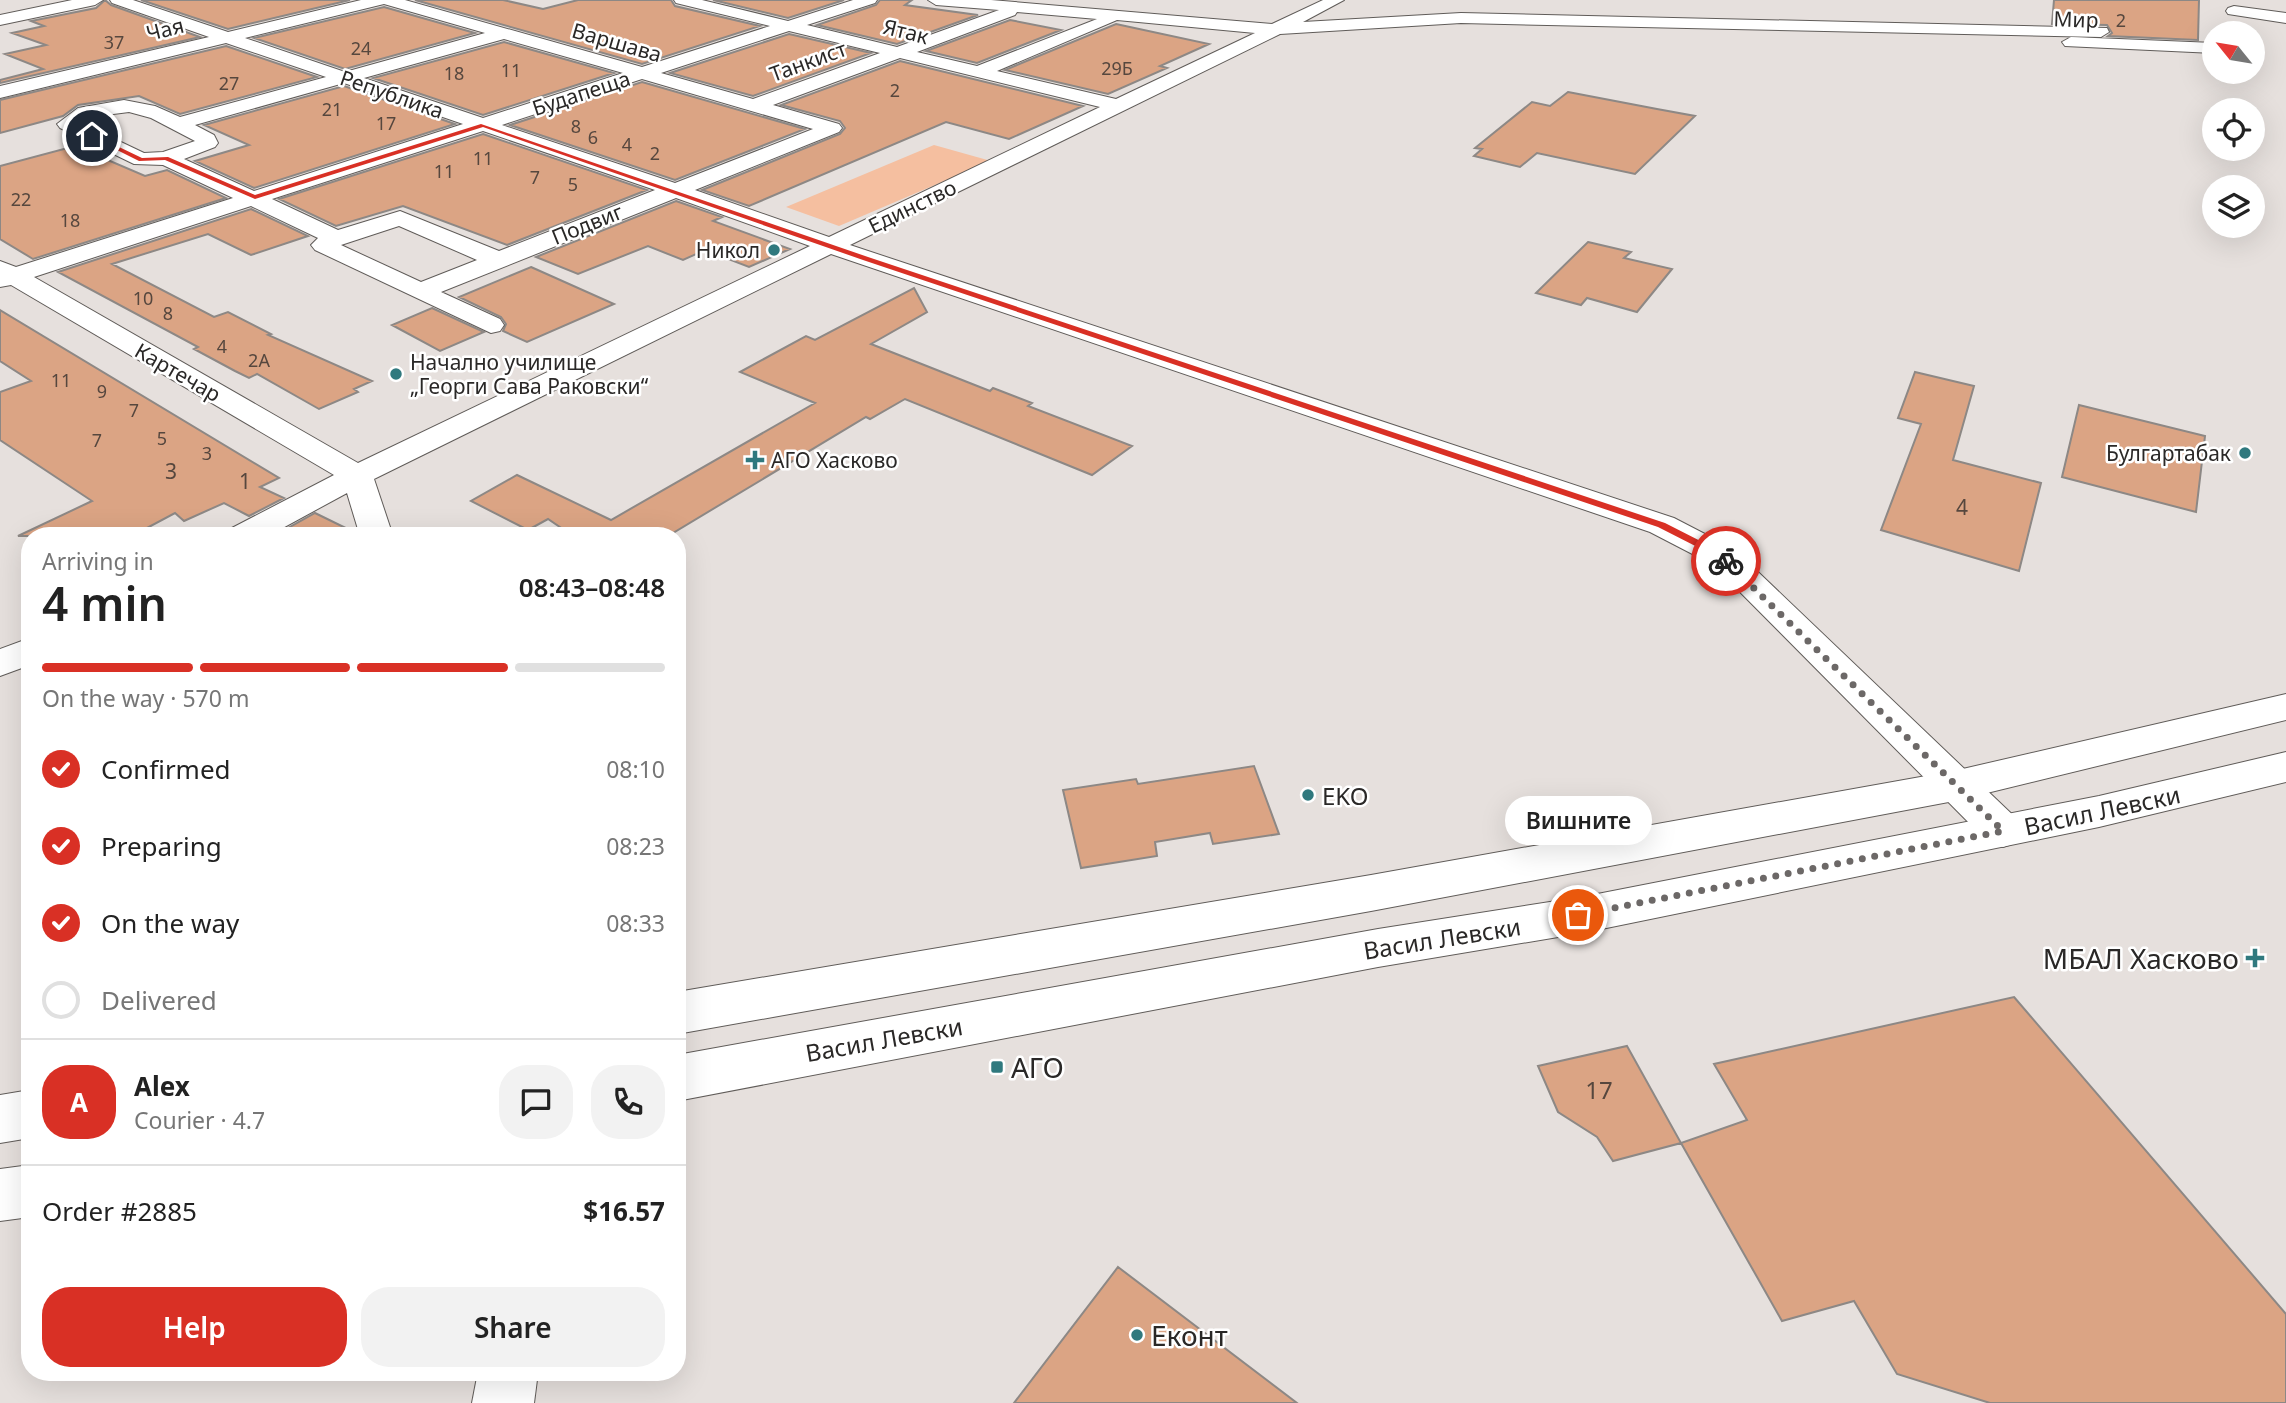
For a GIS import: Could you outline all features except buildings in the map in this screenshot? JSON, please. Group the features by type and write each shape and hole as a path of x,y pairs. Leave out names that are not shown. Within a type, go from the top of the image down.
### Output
{"street":[{"path":"0,20 95,0"},
{"name":"Република","path":"118,0 675,190 865,258 1662,525 1716,553 1745,578 1954,786 2003,831"},
{"name":"Чая","path":"0,92 381,0"},
{"name":"Варшава","path":"388,0 832,128"},
{"name":"Ятак","path":"682,0 1119,106"},
{"name":"Будапеща","path":"4,275 483,125 869,0"},
{"path":"936,0 1026,4 1118,16 1272,29"},
{"name":"Единство","path":"259,527 357,475 1336,0"},
{"name":"Танкист","path":"755,105 1026,4"},
{"path":"2233,5 2286,18"},
{"path":"452,18 486,9"},
{"path":"1856,27 1877,10"},
{"path":"978,72 1118,16"},
{"path":"2090,16 2107,38"},
{"name":"Мир","path":"1272,29 1461,18 1856,27 2107,38 2202,47"},
{"path":"176,124 345,78 530,21"},
{"name":"Мир","path":"1307,26 1545,33 2107,38"},
{"path":"561,49 585,42"},
{"path":"0,72 85,113"},
{"path":"128,106 138,107 207,139 208,143 166,158 141,160 67,124 85,113 128,106"},
{"name":"Подвиг","path":"420,291 832,128"},
{"path":"166,158 255,197 336,238"},
{"path":"491,325 323,245 336,238 400,218 498,260"},
{"name":"Картечар","path":"4,275 357,475"},
{"path":"357,475 374,527"},
{"path":"0,664 21,654"},
{"path":"686,1011 1358,896 1954,786 2286,708"},
{"name":"Васил Левски","path":"686,1076 1378,948 1442,941 2003,831 2220,785 2286,767"},
{"path":"0,1119 21,1116"},
{"path":"0,1195 21,1192"},
{"path":"503,1403 507,1381"}],"shaded area":[{"path":"934,145 991,161 839,226 786,207"}],"way so far":[{"path":"1578,915 2003,831 1934,767 1726,561"}],"place":[{"name":"Никол","path":"774,250"},
{"name":"Начално училище „Георги Сава Раковски“","path":"396,374"},
{"name":"Булгартабак","path":"2245,453"},
{"name":"АГО Хасково","path":"755,460"},
{"name":"EKO","path":"1308,795"},
{"name":"Вишните","path":"1578,915"},
{"name":"МБАЛ Хасково","path":"2255,958"},
{"name":"АГО","path":"997,1067"},
{"name":"Еконт","path":"1137,1335"}],"route":[{"path":"92,136 141,160 166,158 255,197 483,125 865,258 1662,525 1688,537 1726,561"}]}
